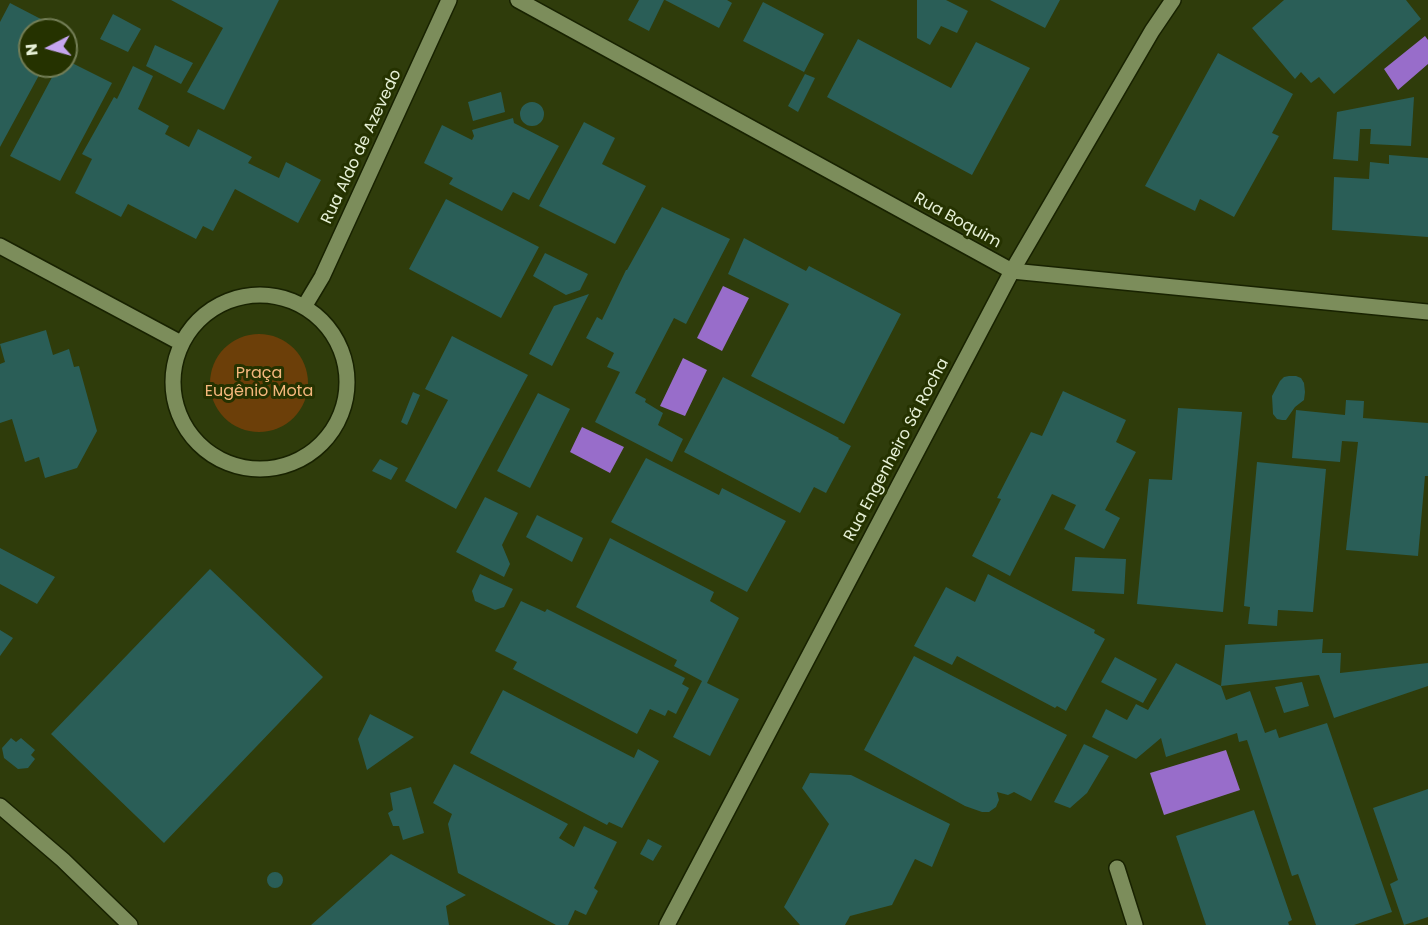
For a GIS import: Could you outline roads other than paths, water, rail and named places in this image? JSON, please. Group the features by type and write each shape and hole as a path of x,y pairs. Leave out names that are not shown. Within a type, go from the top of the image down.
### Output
{"street":[{"name":"Rua Aldo de Azevedo","path":"304,306 322,277 449,0"},
{"name":"Rua Boquim","path":"518,0 1012,272 1428,312"},
{"name":"Rua Engenheiro Sá Rocha","path":"667,925 1012,272 1152,31 1173,0"},
{"path":"0,246 181,343"},
{"path":"248,295 277,296 304,306 328,326 343,354 347,385 341,416 324,442 300,461 270,470 239,468 210,455 188,433 175,404 173,373 181,343 198,320 221,303 248,295"},
{"path":"0,806 63,860 130,925"},
{"path":"1117,868 1135,925"}],"park label":[{"name":"Praça Eugênio Mota","path":"259,383"}]}
